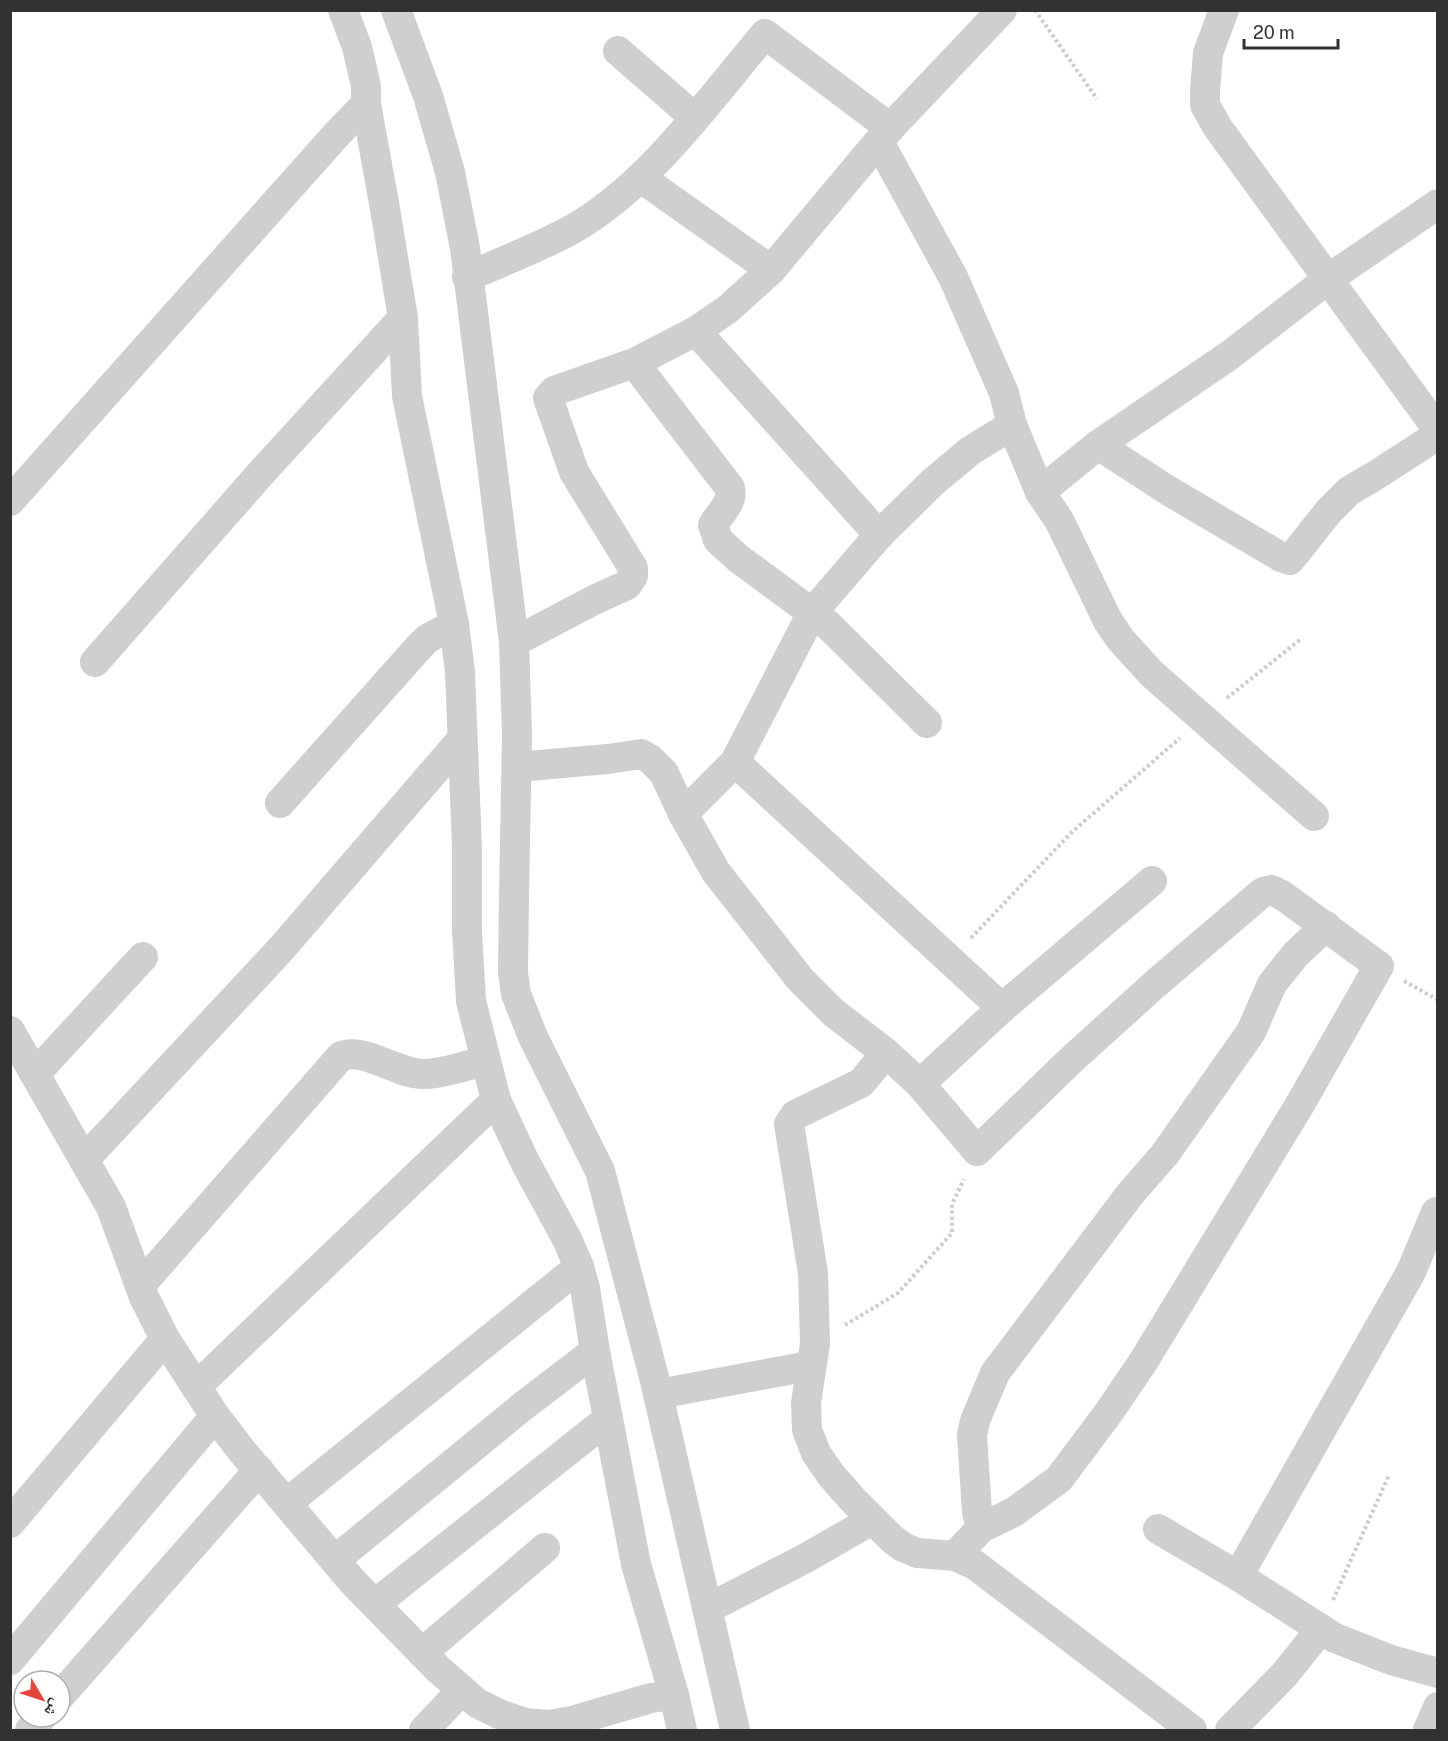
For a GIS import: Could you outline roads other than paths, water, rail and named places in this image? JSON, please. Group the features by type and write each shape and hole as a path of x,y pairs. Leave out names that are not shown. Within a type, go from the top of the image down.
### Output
{"street":[{"path":"343,10 357,47 366,86 366,104 403,318 407,396 454,624 460,672 471,1001 496,1100 579,1267 585,1288 636,1564 674,1695 682,1731"},
{"path":"396,10 428,96 450,172 465,248 514,642 517,767 513,973 516,994 533,1038 600,1171 658,1394 735,1731"},
{"path":"514,642 627,585 633,576 633,568 574,472 548,398 554,391 634,363 696,331 728,309 771,270 884,135 1002,10"},
{"path":"1224,10 1208,53 1205,105 1218,128 1437,430"},
{"path":"467,277 571,230 641,177 695,118 765,34 884,135 953,278 1004,393 1012,425 1040,492 1059,520 1108,621 1121,640 1152,674 1314,816"},
{"path":"618,51 695,118"},
{"path":"10,501 366,104"},
{"path":"641,177 771,270"},
{"path":"1040,492 1098,445 1230,355 1328,279 1437,204"},
{"path":"95,662 262,472 403,318"},
{"path":"696,331 879,535"},
{"path":"634,363 730,488 732,494 729,502 713,525 718,540 739,559 834,631 927,723"},
{"path":"683,814 735,762 812,613 879,535 940,476 979,445 1012,425"},
{"path":"1098,445 1169,491 1281,557 1290,560 1329,510 1349,490 1374,477 1437,435"},
{"path":"280,803 419,647 427,639 454,624"},
{"path":"84,1160 281,949 462,739"},
{"path":"517,767 641,754 650,759 664,773 683,814 716,872 800,979 834,1013 886,1053 920,1084 977,1151 1070,1061 1256,896 1271,890 1282,895 1380,966 1299,1106 1143,1362 1109,1412 1059,1479 1014,1512 981,1528 955,1556"},
{"path":"735,762 1002,1008"},
{"path":"920,1084 1002,1008 1152,881"},
{"path":"981,1528 972,1435 975,1421 996,1373 1131,1192 1165,1154 1251,1032 1272,984 1296,954 1326,926"},
{"path":"35,1074 143,957"},
{"path":"11,1035 111,1207 140,1286 165,1339 215,1416 335,1560 422,1653 462,1691 499,1714 525,1723 548,1725 572,1721 651,1698 674,1695"},
{"path":"886,1053 861,1083 795,1115 789,1124 813,1273 812,1355 806,1403 807,1430 816,1453 831,1475 872,1520 903,1547 917,1553 955,1556 975,1565 1192,1731"},
{"path":"140,1286 341,1056 350,1054 363,1056 403,1070 425,1074 485,1061"},
{"path":"196,1387 496,1100"},
{"path":"1239,1576 1411,1272 1436,1212"},
{"path":"286,1503 579,1267"},
{"path":"10,1523 165,1339"},
{"path":"335,1560 522,1407 595,1351"},
{"path":"658,1394 812,1355"},
{"path":"10,1660 215,1416"},
{"path":"375,1604 608,1419"},
{"path":"72,1682 259,1470"},
{"path":"707,1609 804,1559 872,1520"},
{"path":"1158,1529 1239,1576 1335,1638 1365,1651 1437,1673"},
{"path":"422,1653 544,1548"},
{"path":"1230,1731 1284,1676 1321,1629"},
{"path":"424,1731 462,1691"},
{"path":"1428,1731 1437,1707"}]}
